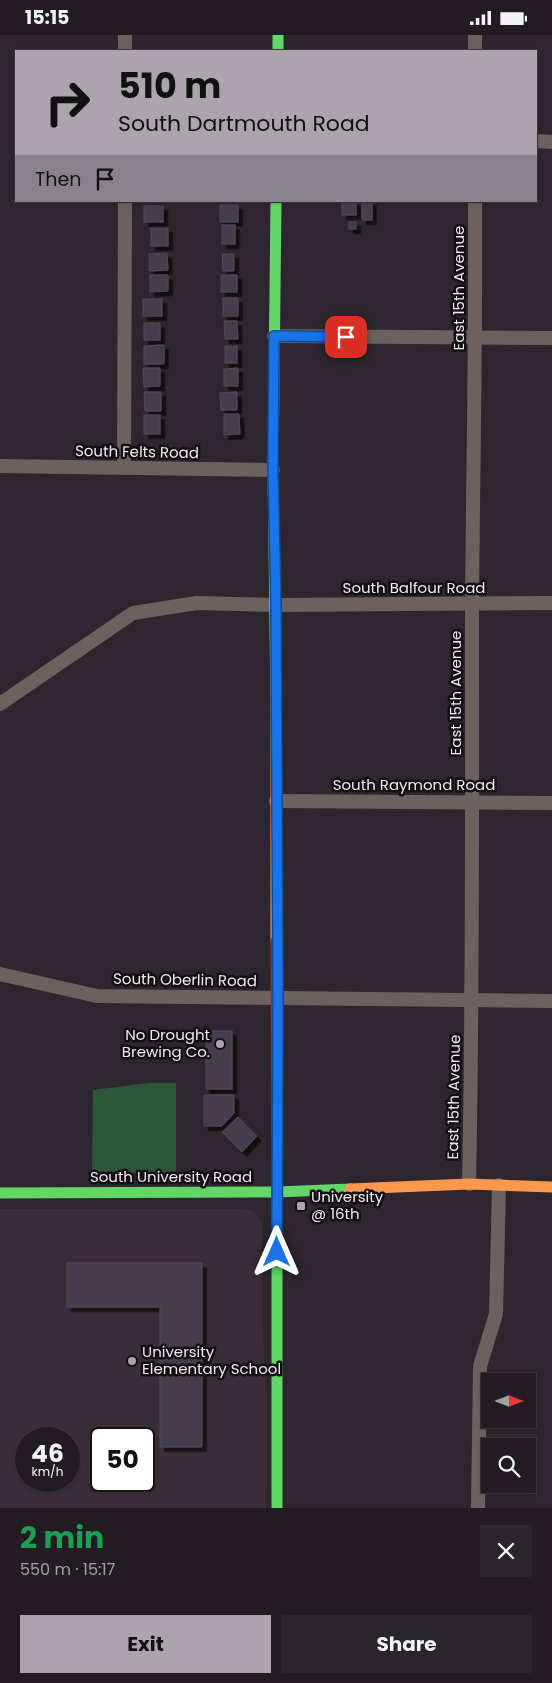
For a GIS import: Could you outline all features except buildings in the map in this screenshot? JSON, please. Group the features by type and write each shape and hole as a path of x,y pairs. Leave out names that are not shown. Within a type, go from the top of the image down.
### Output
{"main road":[{"path":"278,35 278,50"},
{"path":"276,202 273,470 276,605 278,998 277,1508"},
{"name":"South University Road","path":"0,1193 277,1192 469,1184 552,1187"}],"street":[{"path":"125,35 125,50"},
{"path":"475,35 475,50"},
{"path":"537,141 552,142"},
{"path":"124,468 125,202"},
{"name":"East 15th Avenue","path":"469,1184 472,1000 472,605 476,337 475,202"},
{"path":"274,336 552,338"},
{"name":"South Felts Road","path":"0,466 273,470"},
{"name":"South Balfour Road","path":"0,704 133,613 198,603 472,605 552,603"},
{"name":"South Raymond Road","path":"276,801 552,803"},
{"name":"South Oberlin Road","path":"0,974 97,995 552,1001"},
{"path":"478,1508 480,1366 496,1314 499,1185"}],"shaded area":[{"name":"University Elementary School","path":"0,1209 245,1209 254,1211 262,1223 262,1315 267,1407 266,1508 0,1508"}],"green space":[{"path":"148,1083 176,1083 176,1174 92,1172 93,1090"}],"traffic: fast":[{"path":"278,35 278,50"},
{"path":"276,202 273,470 276,706"},
{"path":"0,1193 277,1192 350,1189"},
{"path":"277,1198 277,1508"}],"traffic: slow":[{"path":"276,706 276,941"},
{"path":"350,1189 469,1184 552,1187"}],"traffic: jam":[{"path":"276,941 277,1198"}],"place":[{"name":"No Drought Brewing Co.","path":"220,1044"},
{"name":"University @ 16th","path":"301,1206"},
{"name":"University Elementary School","path":"132,1361"}],"route":[{"path":"277,1252 278,998 276,605 273,470 274,336 346,337"}]}
